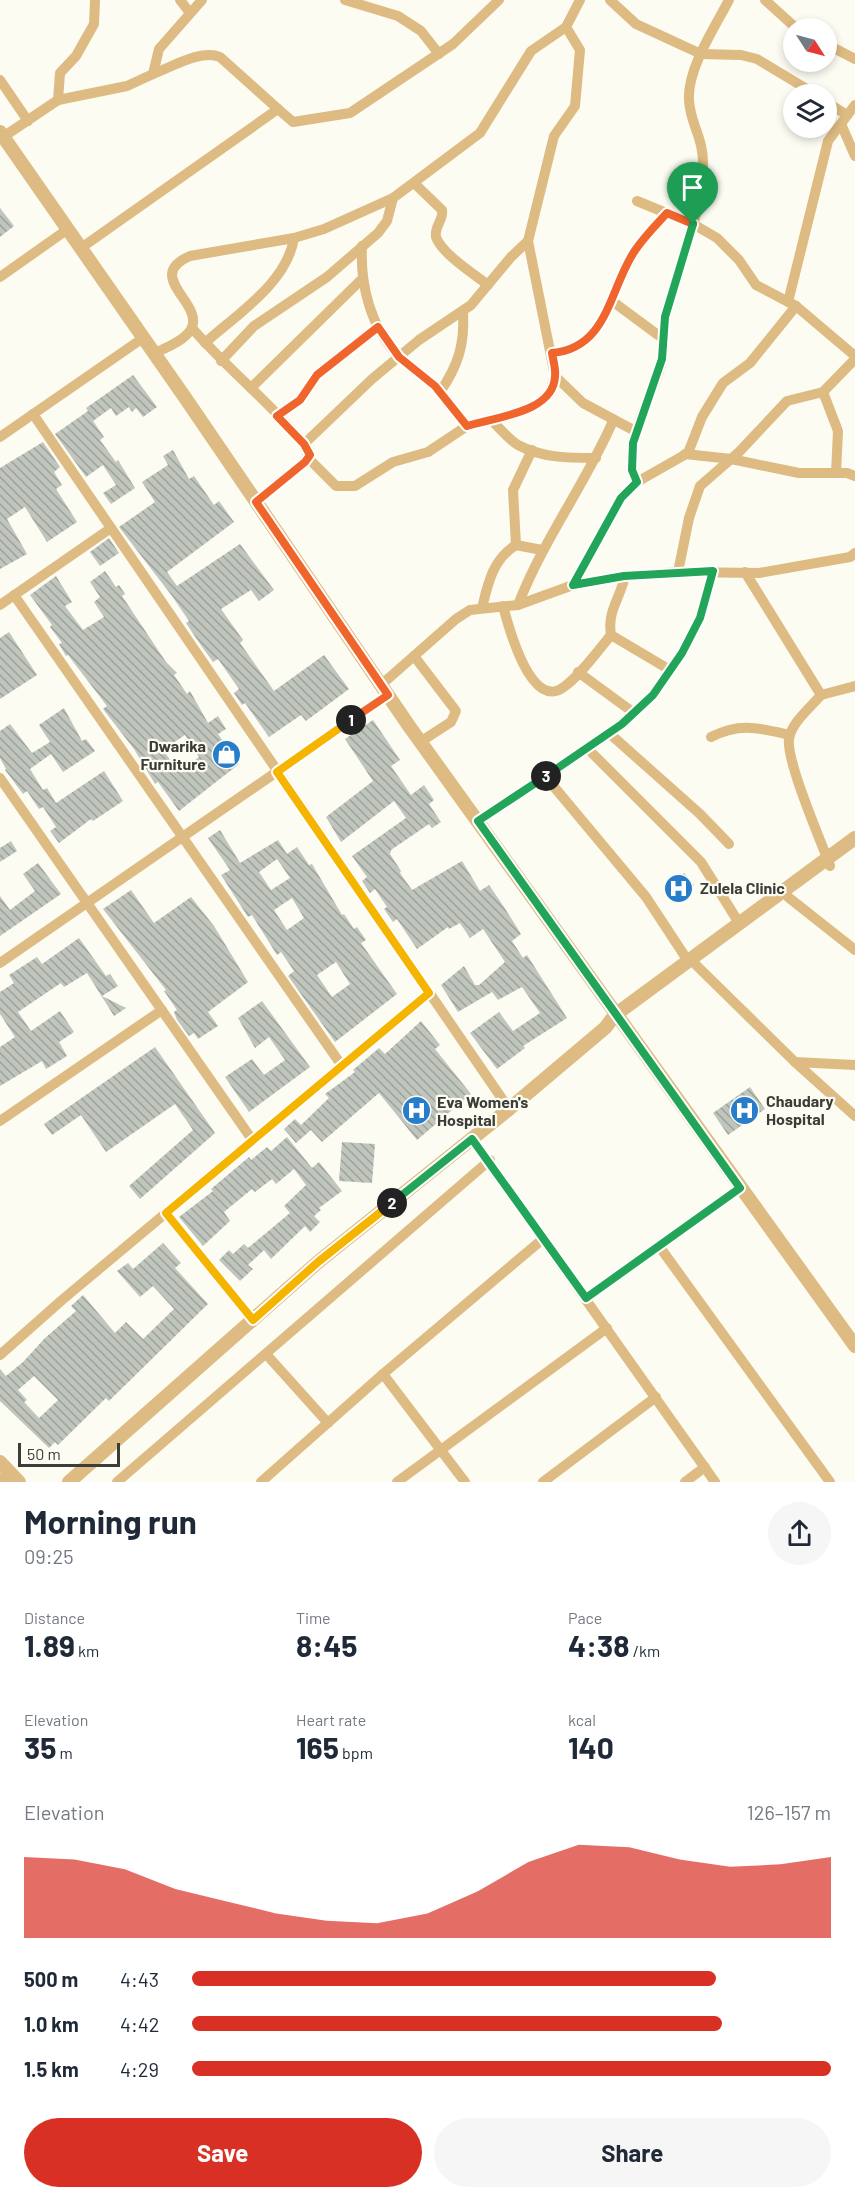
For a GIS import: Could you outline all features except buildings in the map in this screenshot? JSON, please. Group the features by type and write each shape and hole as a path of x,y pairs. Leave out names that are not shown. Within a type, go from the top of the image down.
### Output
{"street":[{"path":"58,100 60,73 76,56 94,24 95,0"},
{"path":"180,0 190,13"},
{"path":"153,74 159,49 202,0"},
{"path":"345,0 398,16 421,31 439,54"},
{"path":"499,0 439,54 350,113 293,122 220,57 213,54 201,55 127,86 58,100 28,121 2,135 144,338 420,742 855,1346"},
{"path":"154,354 187,335 192,328 192,314 172,280 174,267 181,260 190,256 294,238 359,215 393,198 480,133 531,51 566,27 580,0"},
{"path":"610,0 636,24 701,54 741,55 757,59 798,84"},
{"path":"637,482 631,460 636,432 662,359 665,317 693,224 703,167 701,138 692,117 689,88 701,54 729,0"},
{"path":"765,0 785,18"},
{"path":"308,458 336,486 346,488 355,486 393,462 428,452 467,426 529,409 549,395 555,376 552,353 528,241 554,136 575,106 580,50 566,27"},
{"path":"837,50 855,59"},
{"path":"0,80 28,121"},
{"path":"573,585 621,498 637,482 685,454 702,417 723,383 750,363 792,304 828,141 855,105"},
{"path":"81,248 278,109"},
{"path":"837,112 844,119 855,156"},
{"path":"414,183 443,213 436,231 439,242 488,285"},
{"path":"221,361 254,326 327,277 362,246 387,221 393,198"},
{"path":"637,201 693,224 717,238 739,260 756,285 792,304 855,357 823,392 787,400 731,459 700,486 689,518 678,572"},
{"path":"552,353 570,351 584,342 599,324 612,301 633,252 667,213"},
{"path":"0,277 68,229"},
{"path":"205,343 268,286 292,255 294,238"},
{"path":"304,444 364,386 399,357 463,312 528,241"},
{"path":"362,246 362,279 378,327 399,357 440,392 467,426"},
{"path":"251,388 362,279"},
{"path":"612,301 662,338"},
{"path":"440,392 459,361 465,331 463,312"},
{"path":"277,416 300,400 317,375 378,327"},
{"path":"192,328 309,451 308,458 256,502"},
{"path":"0,437 144,338"},
{"path":"555,376 583,403 636,432"},
{"path":"823,392 834,417 837,431 837,473"},
{"path":"33,414 509,1109"},
{"path":"490,419 516,444 532,450 560,458 596,458"},
{"path":"518,605 542,550 596,458 613,421"},
{"path":"516,545 513,490 532,450"},
{"path":"685,454 731,459 799,473 837,473 855,476"},
{"path":"0,605 111,528"},
{"path":"482,608 490,574 507,551 516,545 542,550"},
{"path":"0,963 277,772 384,690 414,656 470,610 518,605 573,585 624,576 713,571 759,573 850,557 855,553"},
{"path":"478,821 609,733 634,714 653,695 700,618 713,571"},
{"path":"745,572 821,695"},
{"path":"624,576 620,597 608,619 611,635 670,670"},
{"path":"14,596 342,1066"},
{"path":"502,606 524,668 548,690 556,691 578,672 611,635"},
{"path":"414,656 456,711 451,722 420,742"},
{"path":"578,672 634,714"},
{"path":"829,862 795,770 789,744 790,735 821,695 855,686"},
{"path":"711,737 728,729 744,727 790,735"},
{"path":"609,733 700,814 729,844"},
{"path":"587,748 701,862 739,923"},
{"path":"545,776 646,897 692,963 855,1116"},
{"path":"0,778 253,1140"},
{"path":"69,1482 318,1262 509,1109 617,1018 788,897 855,838"},
{"path":"692,963 739,923 829,862 855,848"},
{"path":"788,897 855,950"},
{"path":"0,1355 429,993"},
{"path":"0,1121 162,1011"},
{"path":"795,1062 855,1064"},
{"path":"472,1139 490,1160 715,1482"},
{"path":"117,1482 490,1160"},
{"path":"586,1298 740,1188"},
{"path":"166,1213 253,1320"},
{"path":"261,1482 383,1374 544,1238"},
{"path":"659,1246 830,1482"},
{"path":"397,1482 607,1328"},
{"path":"266,1354 328,1423"},
{"path":"383,1374 465,1482"},
{"path":"543,1482 656,1396"},
{"path":"0,1462 19,1482"},
{"path":"685,1482 705,1467"}],"place":[{"name":"Dwarika Furniture","path":"227,755"},
{"name":"Zulela Clinic","path":"679,888"},
{"name":"Chaudary Hospital","path":"745,1110"},
{"name":"Eva Women's Hospital","path":"416,1111"}],"route":[{"path":"667,213 693,224 665,317 662,359 633,443 632,470 637,482 621,498 573,585 624,576 713,571 700,618 682,653 653,695 622,724 478,821 740,1188 586,1298 490,1160 472,1139 318,1262 253,1320 166,1213 429,993 277,772 388,695 256,502 305,462 310,455 304,444 277,416 300,400 317,375 378,327 399,357 435,386 467,426 529,409 549,395 552,388 555,376 552,353 570,351 584,342 599,324 612,301 633,252 667,213"}]}
